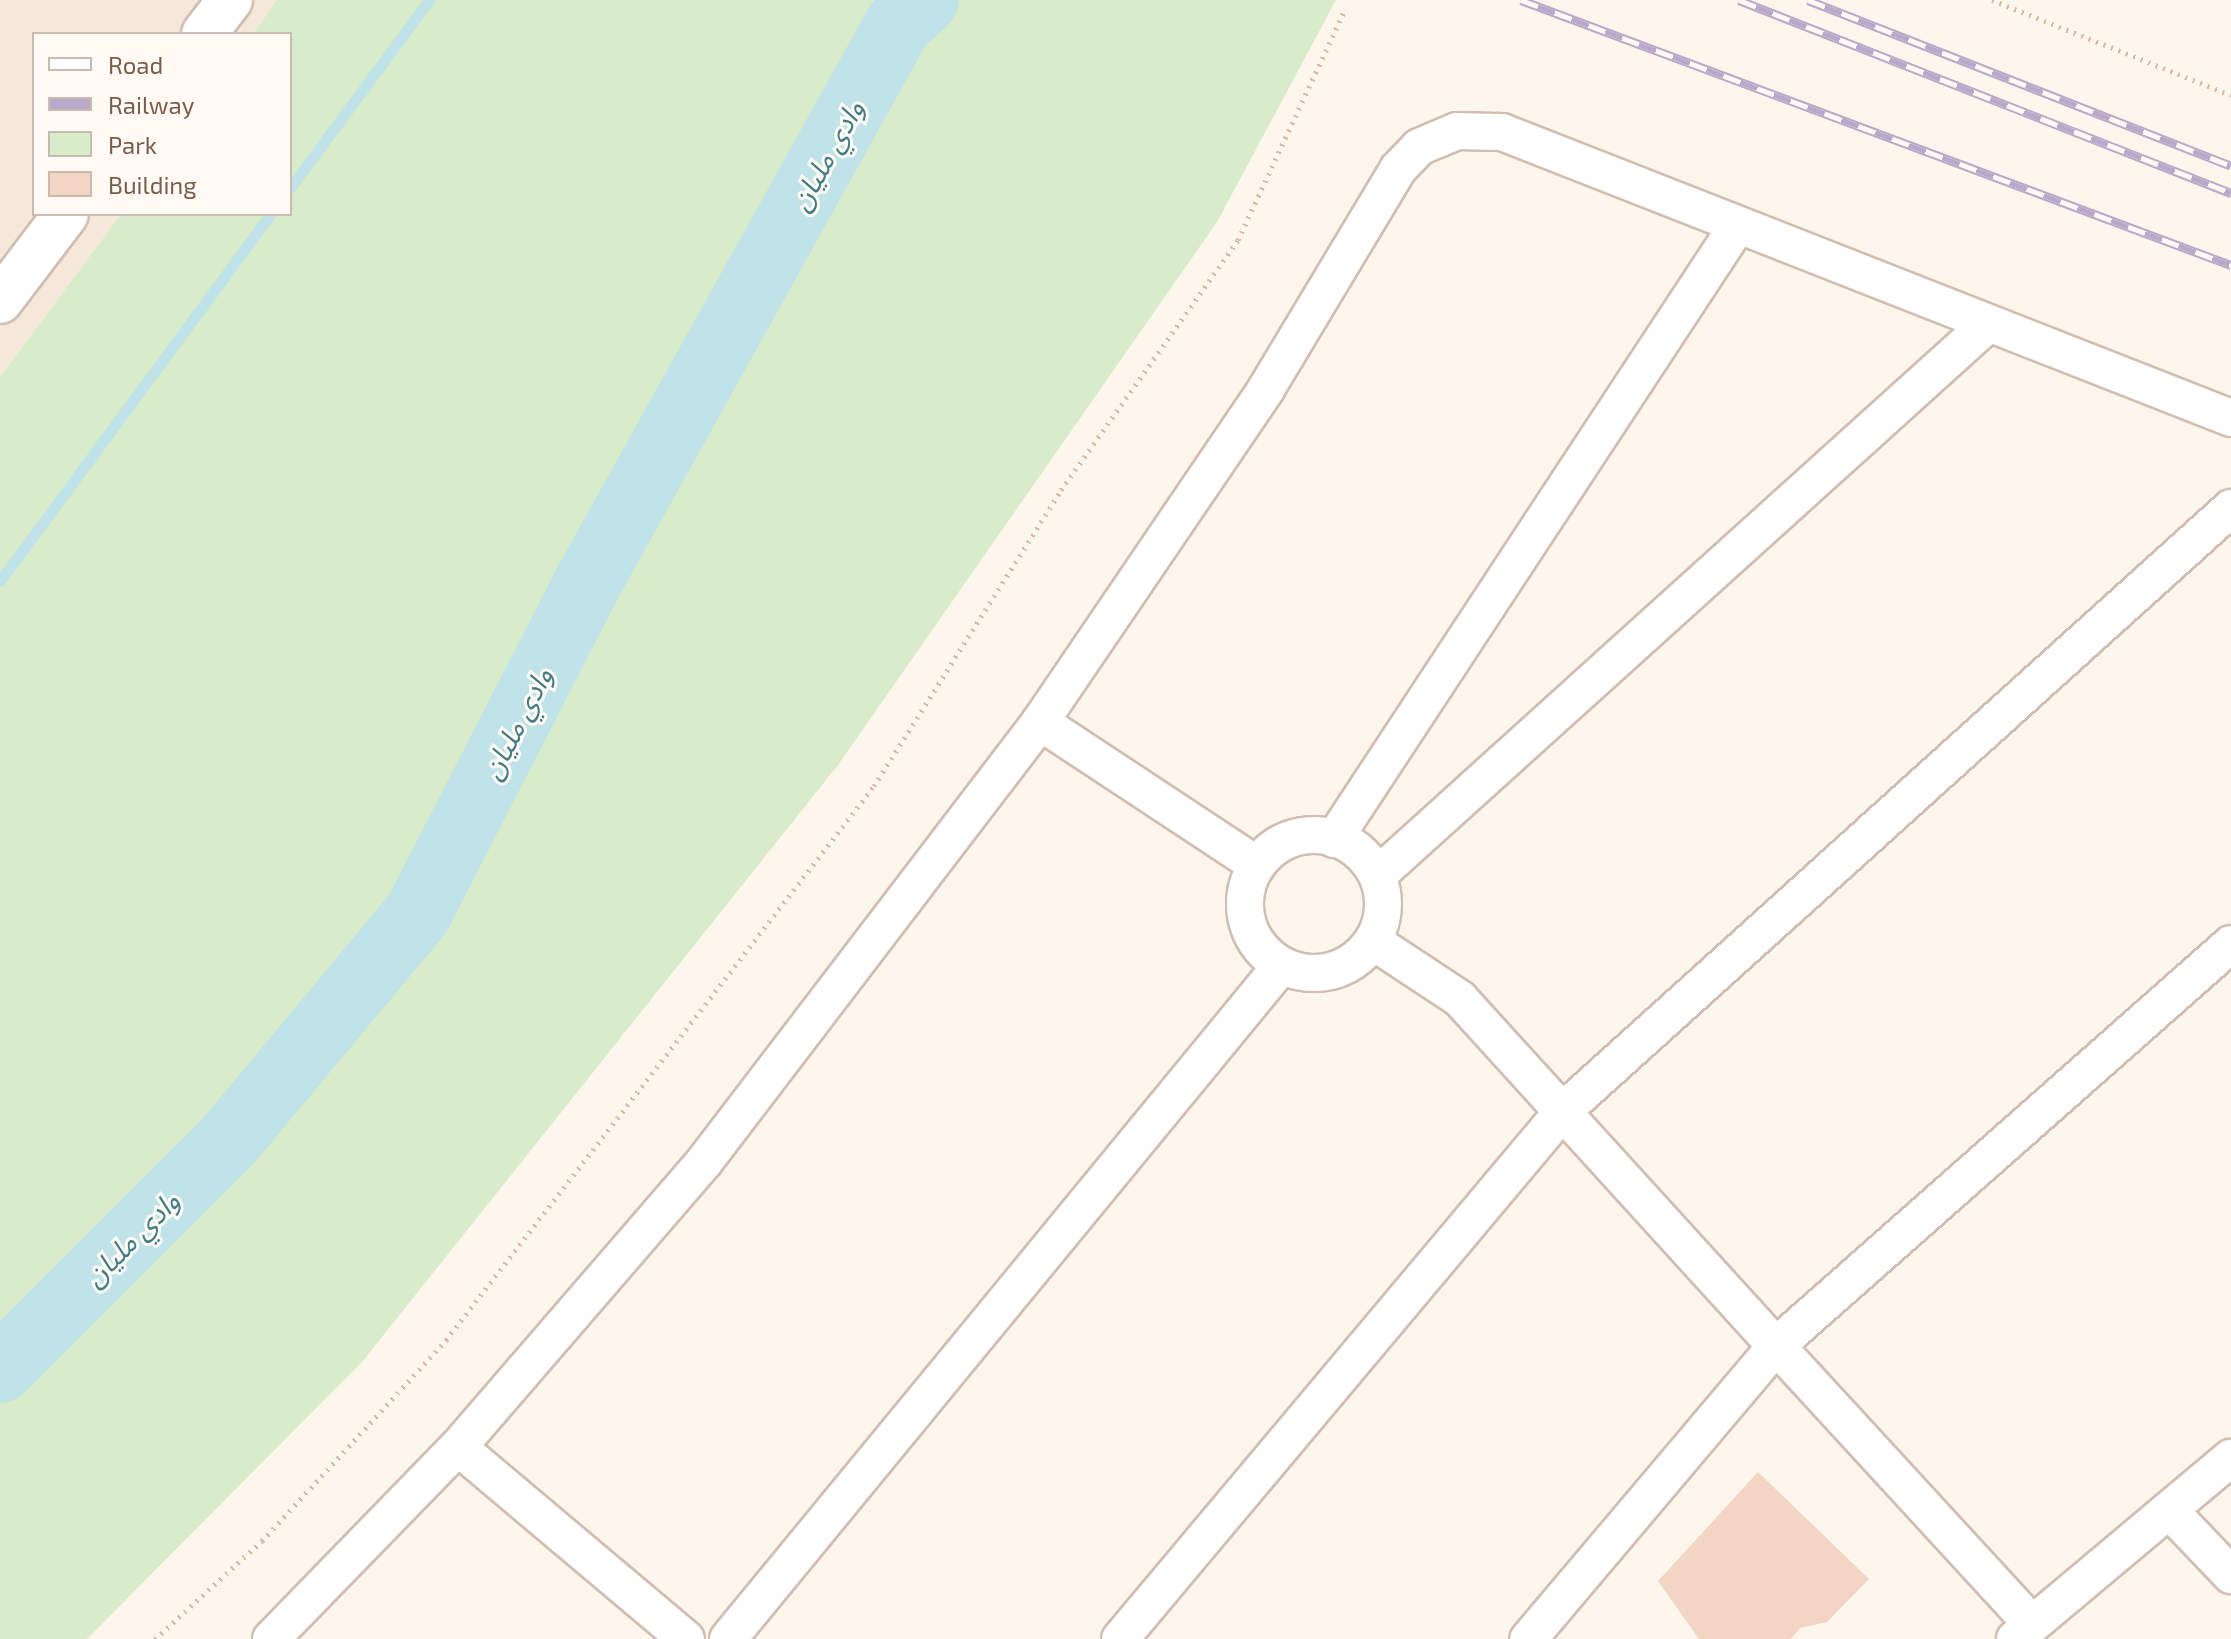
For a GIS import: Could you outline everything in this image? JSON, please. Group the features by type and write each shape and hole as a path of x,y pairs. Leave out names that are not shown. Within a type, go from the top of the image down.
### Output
{"street":[{"path":"206,32 230,0"},
{"path":"271,1639 458,1447 704,1162 1040,722 1266,389 1398,169 1419,147 1457,131 1502,132 2231,418"},
{"path":"0,301 64,216"},
{"path":"1334,839 1738,225"},
{"path":"1378,875 1989,323"},
{"path":"1120,1639 1563,1111 2231,508"},
{"path":"1040,722 1257,865"},
{"path":"1293,838 1334,839 1350,844 1378,875 1384,910 1374,942 1346,967 1323,974 1281,966 1258,947 1247,925 1247,886 1257,865 1293,838"},
{"path":"1374,942 1460,999 1776,1346 2024,1632 2231,1458"},
{"path":"1528,1639 1776,1346 2231,944"},
{"path":"728,1639 1281,966"},
{"path":"458,1447 686,1639"},
{"path":"2169,1510 2231,1575"}],"path":[{"path":"1992,0 2231,95"},
{"path":"155,1639 262,1541 446,1340 874,786 1061,490 1238,240 1345,10"}],"shaded area":[{"path":"0,0 277,0 254,32 32,32 32,216 120,216 0,377"}],"green space":[{"path":"277,0 1336,0 1217,222 838,765 362,1362 87,1639 0,1639 0,377 120,216 292,216 292,32 254,32"}],"building":[{"path":"1758,1472 1869,1579 1827,1622 1800,1628 1791,1639 1699,1639 1658,1581"}],"waterway":[{"path":"292,185 429,0"},
{"name":"وادي مليان","path":"0,1369 230,1139 418,913 587,584 898,25 925,0"},
{"path":"0,581 270,216"}],"railway":[{"path":"1521,0 2231,265"},
{"path":"1739,0 2231,193"},
{"path":"1808,0 2231,166"}]}
